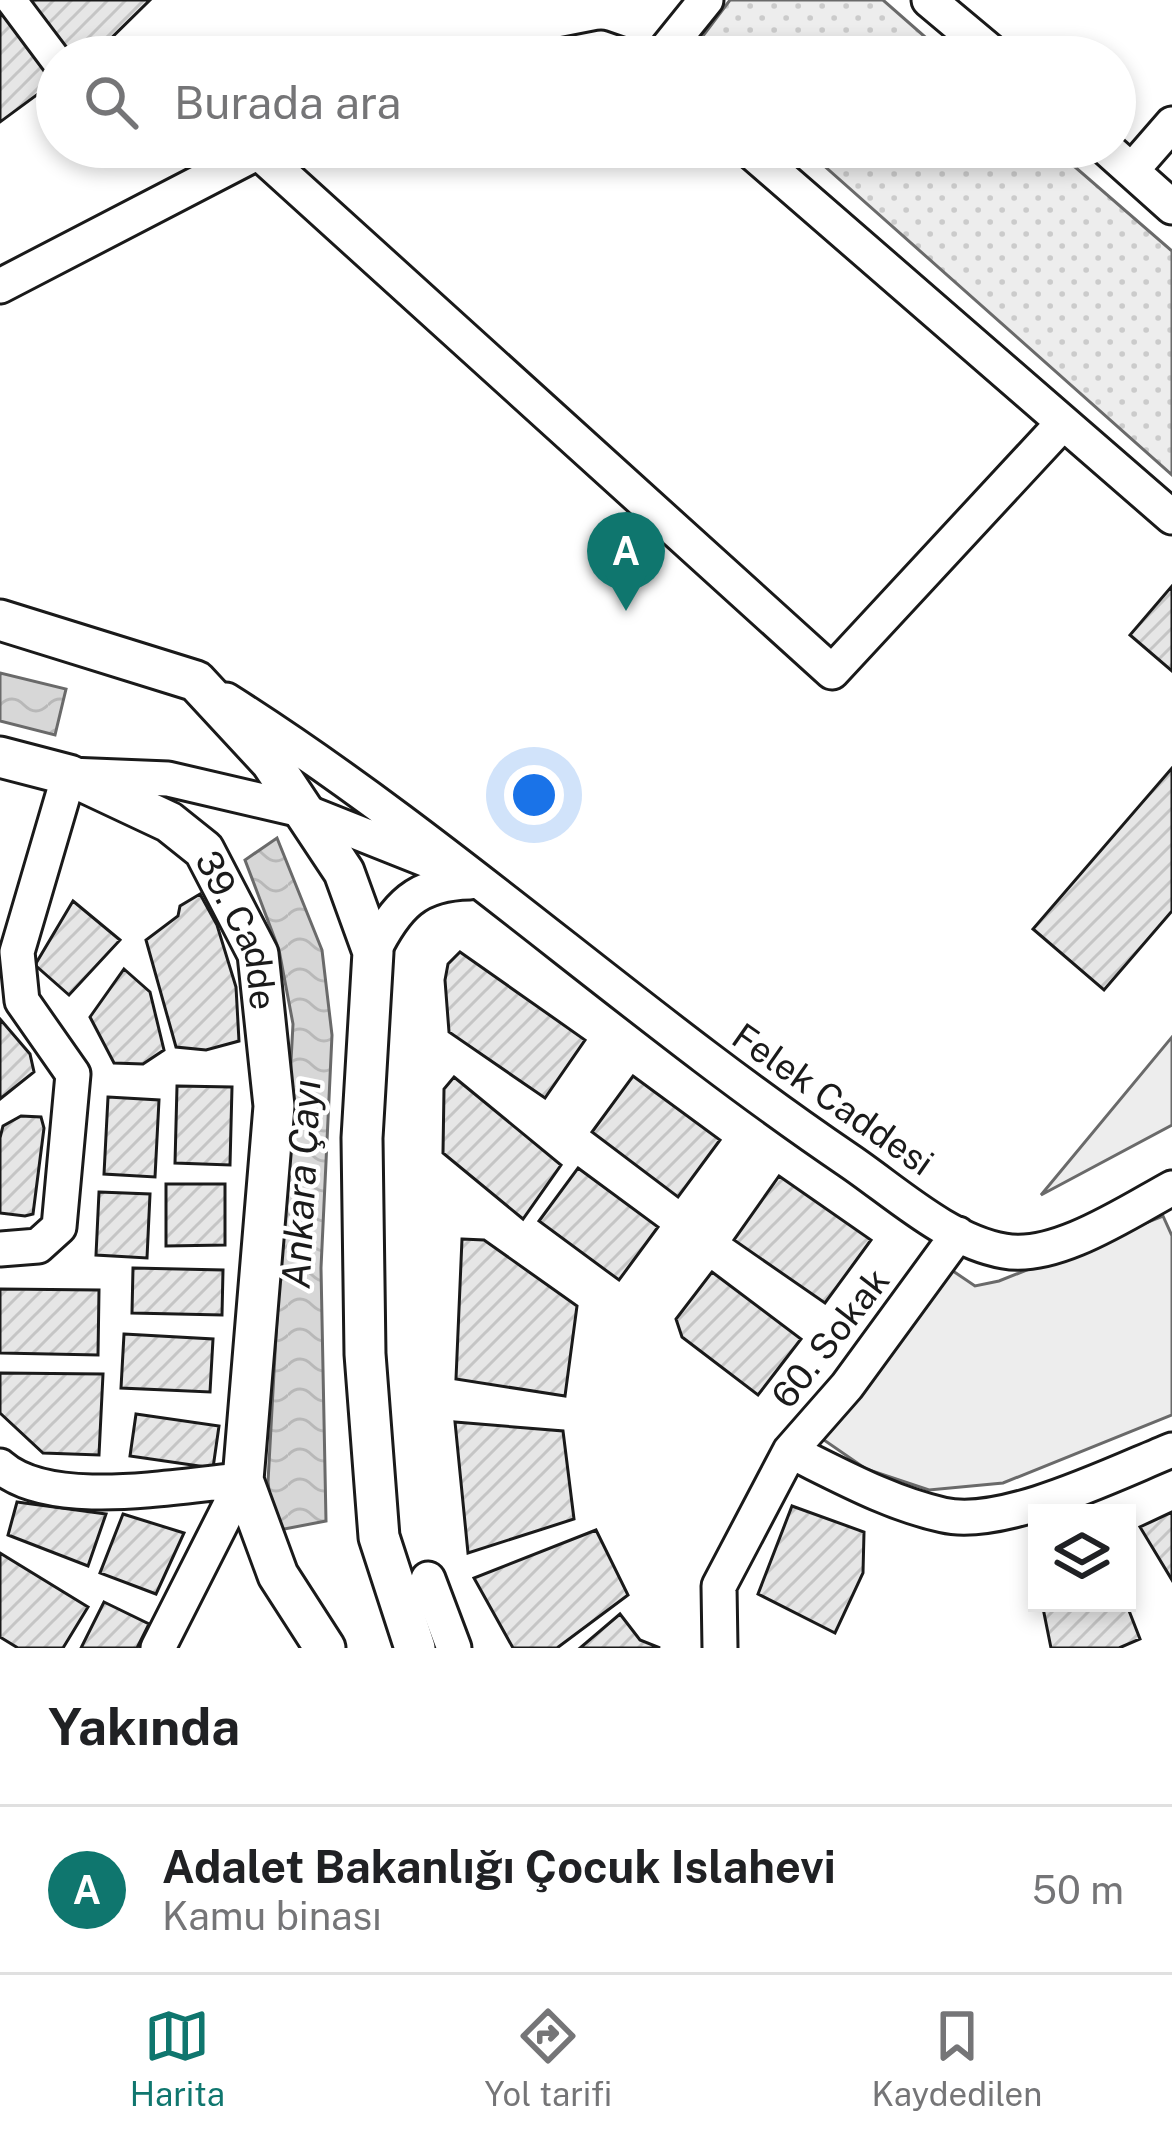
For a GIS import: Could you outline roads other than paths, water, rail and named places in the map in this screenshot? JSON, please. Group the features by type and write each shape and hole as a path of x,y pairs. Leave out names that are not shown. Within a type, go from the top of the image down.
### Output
{"main road":[{"path":"0,620 196,681 271,762 344,872 373,952 362,1138 365,1354 379,1537 415,1648"},
{"name":"39. Cadde","path":"0,757 69,775 169,822 204,850 258,954 274,1106 243,1480 278,1575 325,1648"}],"street":[{"path":"677,36 706,0"},
{"path":"929,0 972,36"},
{"path":"1136,165 1172,124"},
{"path":"0,286 227,168"},
{"path":"284,168 832,672 1063,422"},
{"path":"770,168 1172,517"},
{"path":"1130,168 1172,207"},
{"name":"Felek Caddesi","path":"196,681 339,772 767,1105 958,1234 1007,1252 1072,1241 1172,1188"},
{"path":"0,1250 38,1246 59,1227 73,1073 22,1001 17,952 69,775 168,779 301,810 484,881"},
{"path":"373,952 393,912 419,890 484,881"},
{"name":"60. Sokak","path":"958,1234 847,1387 790,1451 863,1488 947,1517 1000,1512 1172,1450"},
{"path":"720,1648 719,1586 790,1451"},
{"path":"0,1466 12,1477 85,1493 243,1480"},
{"path":"158,1648 243,1480"},
{"path":"428,1579 454,1648"}],"water":[{"path":"0,673 66,689 55,735 0,721"},
{"name":"Ankara Çayı","path":"277,838 322,950 332,1035 321,1268 326,1521 274,1531 268,1482 293,1024 279,950 245,860"}],"place":[{"name":"Adalet Bakanlığı Çocuk Islahevi","path":"626,611"}]}
